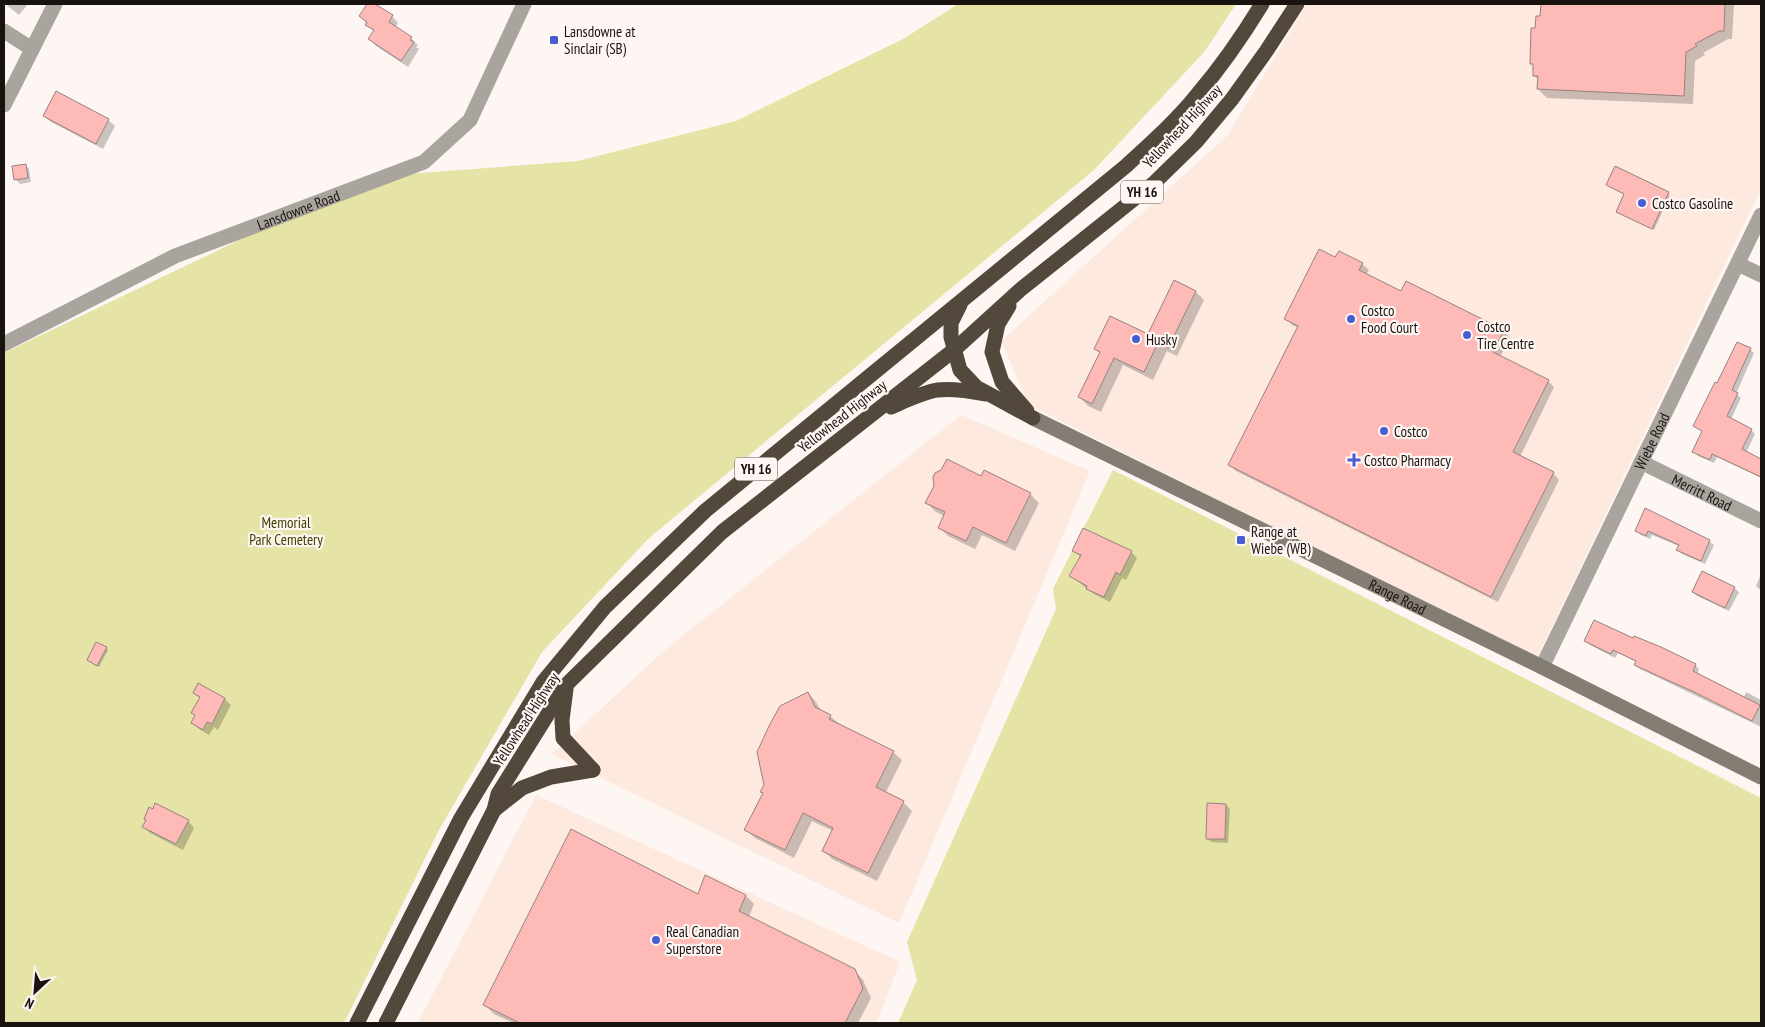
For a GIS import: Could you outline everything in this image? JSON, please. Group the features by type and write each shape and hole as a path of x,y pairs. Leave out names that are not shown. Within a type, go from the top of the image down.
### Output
{"highway":[{"name":"Yellowhead Highway","path":"357,1023 461,818 543,682 605,606 705,510 1126,166 1160,135 1197,95 1224,60 1262,4"},
{"name":"Yellowhead Highway","path":"386,1023 494,810 498,794 566,685 722,532 954,350 1020,290 1154,183 1196,142 1232,99 1297,4"},
{"path":"1020,290 998,324 992,352 1002,382 1033,418"},
{"path":"964,298 950,322 951,337 960,370 976,387 1033,418"},
{"path":"868,418 910,399 937,390 967,391 991,395"},
{"path":"494,810 522,788 551,777 593,770 563,738 562,720 566,685"}],"street":[{"path":"4,105 55,4"},
{"name":"Lansdowne Road","path":"4,344 175,256 424,162 470,120 524,4"},
{"path":"4,31 32,49"},
{"name":"Wiebe Road","path":"1542,667 1761,214"},
{"path":"1738,264 1761,275"},
{"name":"Range Road","path":"1033,418 1542,667 1761,777"},
{"name":"Merritt Road","path":"1641,462 1761,521"}],"shaded area":[{"path":"1307,4 1761,4 1761,189 1536,660 1029,405 1001,341 1228,135"},
{"path":"961,415 1090,471 899,923 552,754 666,649"},
{"name":"Real Canadian Superstore","path":"536,795 900,962 876,1023 418,1023"}],"green space":[{"name":"Memorial Park Cemetery","path":"958,4 1236,4 1205,51 1094,170 649,538 542,652 439,830 344,1023 4,1023 4,353 281,220 407,174 578,161 736,121 903,39"},
{"path":"1113,470 1761,798 1761,1023 898,1023 917,980 907,942 1056,609 1053,589"}],"building":[{"path":"367,4 375,4 393,15 389,22 412,37 410,40 414,42 401,61 368,39 374,30 365,25 367,22 359,16"},
{"path":"1541,4 1725,4 1724,31 1719,31 1695,44 1697,46 1686,52 1684,96 1537,89 1538,76 1533,76 1533,64 1530,64 1531,28 1535,28 1536,16 1540,16"},
{"path":"56,91 109,119 96,144 43,116"},
{"path":"26,164 28,178 14,180 12,166"},
{"name":"Costco Gasoline","path":"1615,166 1669,192 1652,229 1616,212 1624,194 1606,185"},
{"name":"Costco","path":"1319,249 1335,257 1339,251 1363,263 1359,270 1401,291 1406,281 1504,330 1493,352 1549,380 1513,452 1554,472 1491,597 1228,465 1298,326 1284,319"},
{"name":"Husky","path":"1174,280 1196,291 1168,348 1158,343 1144,372 1114,358 1092,404 1078,397 1100,352 1094,349 1110,316 1148,334"},
{"path":"1737,342 1751,348 1732,390 1738,393 1727,416 1752,429 1742,449 1761,459 1761,477 1712,454 1710,460 1692,452 1702,431 1693,426"},
{"path":"947,459 981,476 984,470 1031,493 1006,543 973,527 966,541 938,528 945,512 925,503 934,486 933,477 935,473 941,470"},
{"path":"1645,508 1710,540 1701,561 1676,550 1679,545 1648,531 1646,536 1635,531"},
{"path":"1083,528 1132,551 1120,575 1116,572 1104,597 1086,589 1087,586 1069,576 1081,555 1072,551"},
{"path":"1702,571 1735,587 1725,608 1692,592"},
{"path":"1594,620 1633,638 1634,636 1661,647 1696,664 1693,671 1760,705 1752,721 1634,665 1636,661 1613,650 1611,654 1584,641"},
{"path":"96,642 107,647 97,666 87,660"},
{"path":"198,683 225,698 212,724 207,722 203,730 191,723 195,715 191,713 200,697 193,693"},
{"path":"808,692 815,707 831,715 829,719 894,751 876,787 904,801 868,873 822,851 833,828 803,813 785,850 744,830 763,793 760,792 764,785 757,752 780,706"},
{"path":"155,803 189,820 176,844 142,827 149,807 153,809"},
{"path":"1207,803 1226,804 1225,839 1206,839"},
{"name":"Real Canadian Superstore","path":"571,829 698,894 705,875 746,895 739,911 855,969 863,988 845,1023 520,1023 483,1005"}],"place":[{"name":"Lansdowne at Sinclair (SB)","path":"554,40"},
{"name":"Costco Gasoline","path":"1642,203"},
{"name":"Costco Food Court","path":"1351,319"},
{"name":"Costco Tire Centre","path":"1467,335"},
{"name":"Husky","path":"1136,339"},
{"name":"Costco","path":"1384,431"},
{"name":"Costco Pharmacy","path":"1354,460"},
{"name":"Range at Wiebe (WB)","path":"1241,540"},
{"name":"Real Canadian Superstore","path":"656,940"}]}
